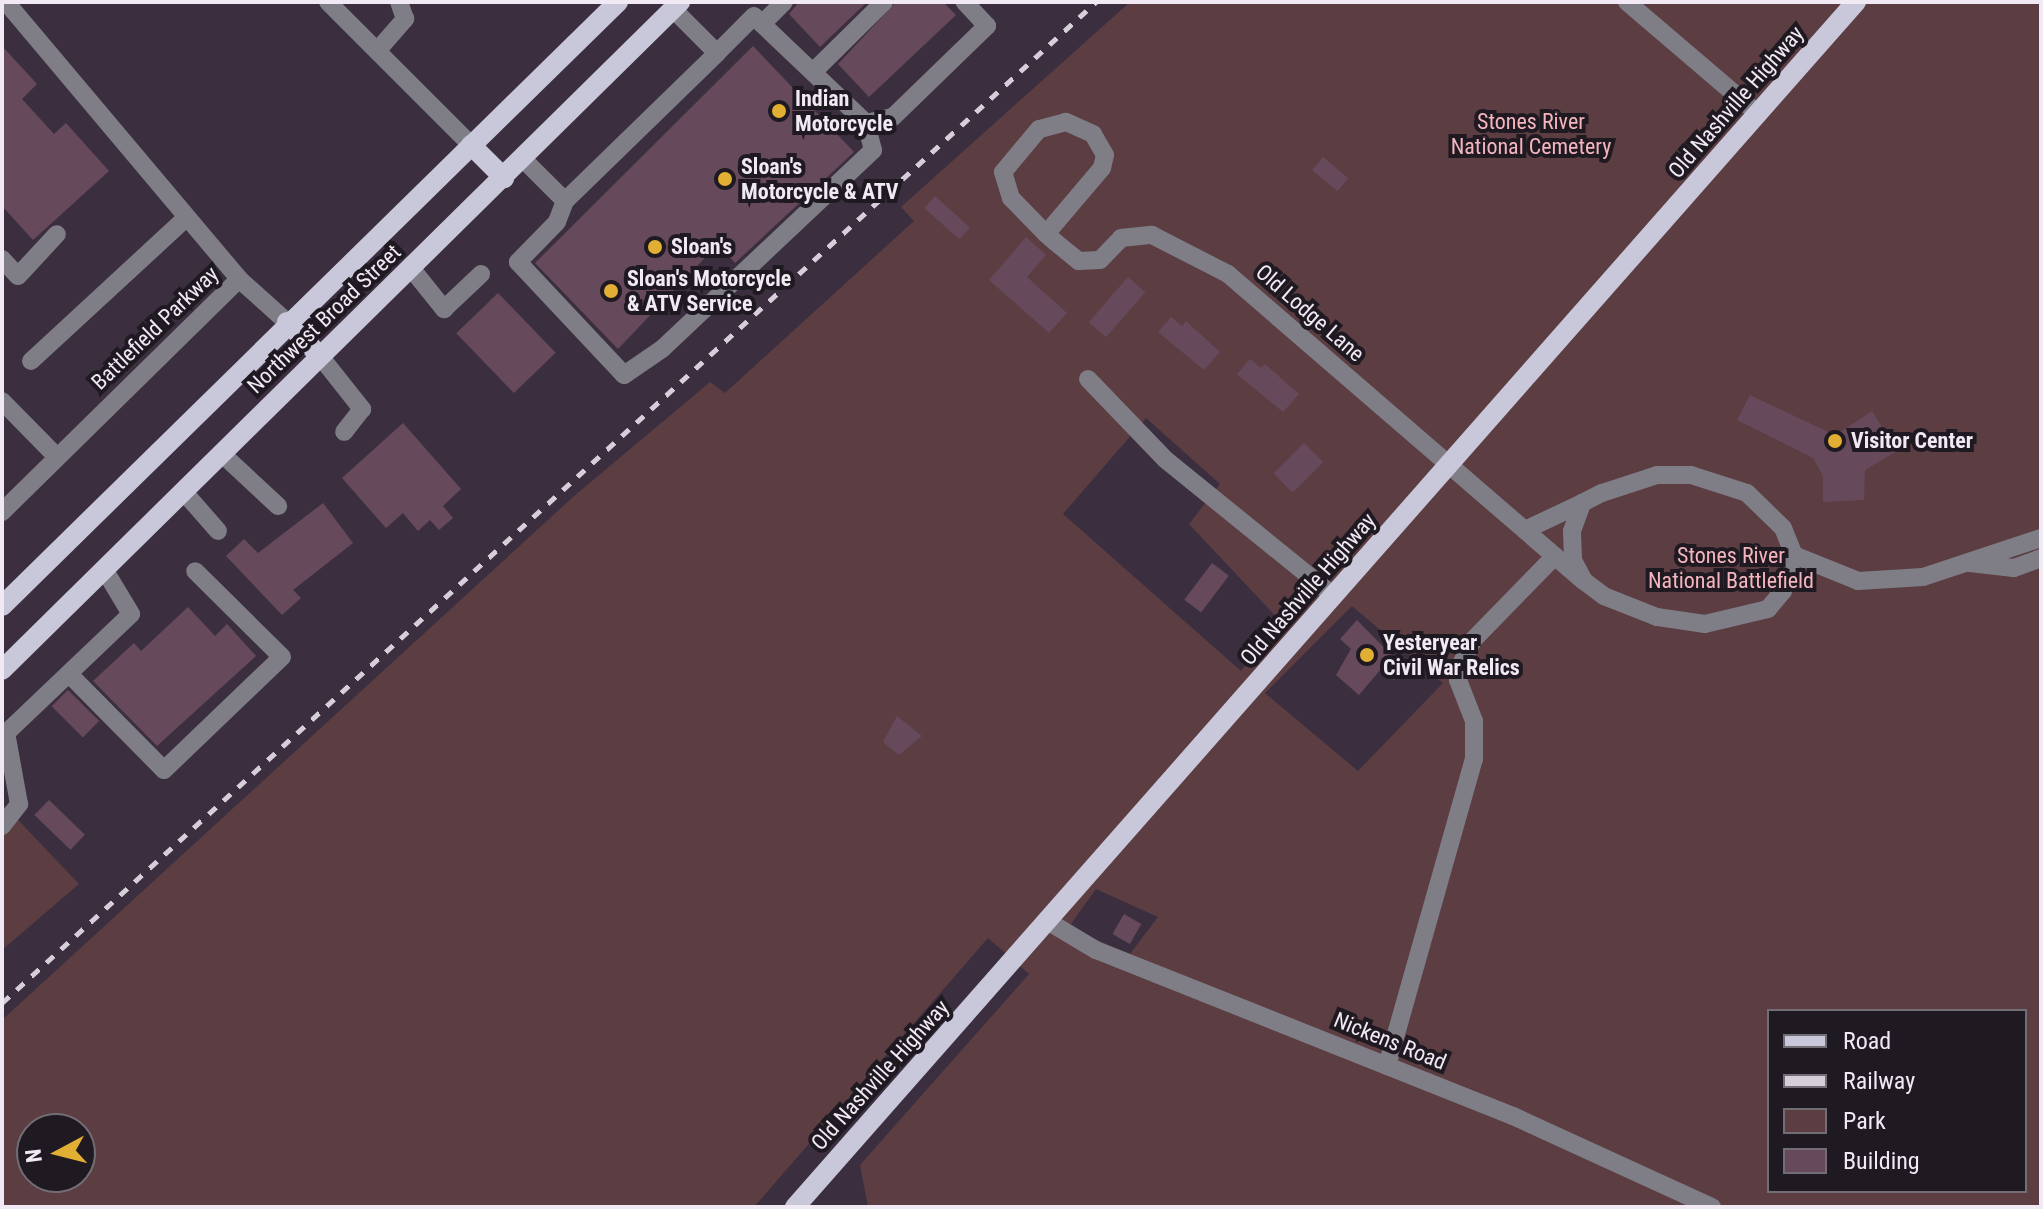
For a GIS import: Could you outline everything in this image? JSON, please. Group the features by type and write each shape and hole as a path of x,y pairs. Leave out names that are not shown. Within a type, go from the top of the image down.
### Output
{"main road":[{"name":"Northwest Broad Street","path":"2,606 287,322 618,2"},
{"name":"Old Nashville Highway","path":"806,1203 1446,467 1856,2"},
{"name":"Northwest Broad Street","path":"2,670 677,6"},
{"path":"471,145 504,178"},
{"path":"287,322 320,356"}],"street":[{"path":"6,2 239,279"},
{"path":"328,2 471,145"},
{"path":"377,51 405,19 399,2"},
{"path":"762,24 784,2"},
{"path":"814,71 884,2"},
{"path":"866,123 893,117 987,26 965,2"},
{"path":"1627,2 1758,114"},
{"path":"677,6 717,53"},
{"path":"754,16 866,123 873,150 662,349 624,375 518,262 557,222 565,201 717,53 754,16"},
{"path":"1066,122 1093,134 1105,155 1102,168 1046,234 1011,198 1003,172 1039,129 1066,122"},
{"path":"523,159 565,201"},
{"path":"31,361 187,217"},
{"path":"2,259 18,276 57,234"},
{"name":"Old Lodge Lane","path":"1046,234 1079,261 1100,260 1121,238 1152,235 1228,274 1446,467 1584,581"},
{"path":"411,268 444,309 481,274"},
{"name":"Battlefield Parkway","path":"2,512 239,279 287,322"},
{"path":"320,356 362,409 344,432"},
{"path":"1088,379 1166,460 1334,596"},
{"path":"2,401 57,457"},
{"path":"221,453 278,506"},
{"path":"1525,530 1582,503 1657,475 1706,479 1768,509 1794,555 1858,581 1903,581 2041,538"},
{"path":"183,491 218,531"},
{"path":"1582,503 1572,531 1573,560 1584,581 1628,608 1725,623 1768,609 1783,591 1794,555"},
{"path":"1387,1066 1474,759 1474,721 1458,680 1462,662 1473,640 1555,556"},
{"path":"1967,562 2014,568 2041,558"},
{"path":"2,826 19,804 5,738 131,614 104,569"},
{"path":"71,676 164,770 282,657 195,571"},
{"name":"Nickens Road","path":"1049,922 1096,950 1387,1066 1712,1207"}],"green space":[{"name":"Stones River National Battlefield","path":"1130,2 2041,2 2041,1207 868,1207 860,1165 1029,974 988,938 754,1207 2,1207 2,1020 573,497 710,382 725,393 914,221 901,207","holes":["1146,418 1220,484 1189,524 1282,623 1241,671 1063,514","1352,606 1443,683 1358,771 1265,693","1096,889 1158,917 1130,954 1068,928"]},
{"path":"2,803 79,884 2,950"}],"building":[{"path":"799,2 867,2 820,47 789,14"},
{"path":"896,2 943,2 956,15 869,97 838,64"},
{"path":"2,46 37,84 22,99 54,134 66,123 109,171 33,240 2,206"},
{"name":"Sloan's Motorcycle & ATV","path":"753,46 854,152 735,263 718,244 618,349 535,263"},
{"path":"1323,157 1348,178 1337,191 1312,170"},
{"path":"935,196 970,227 959,239 924,208"},
{"path":"1026,237 1046,255 1027,277 1067,313 1049,333 989,280"},
{"path":"1128,277 1145,292 1106,337 1089,322"},
{"path":"498,293 556,353 514,393 456,333"},
{"path":"1171,317 1182,326 1186,321 1220,352 1204,370 1158,332"},
{"path":"1250,359 1261,368 1265,364 1299,394 1283,412 1237,374"},
{"name":"Visitor Center","path":"1750,395 1828,432 1842,431 1872,411 1897,451 1865,470 1864,500 1823,502 1823,476 1813,458 1737,420"},
{"path":"403,423 461,489 443,506 453,518 439,530 430,520 418,531 403,513 386,528 342,478"},
{"path":"1304,443 1323,462 1293,492 1274,473"},
{"path":"323,503 353,543 293,590 301,598 282,615 226,556 244,539 258,553"},
{"path":"1212,563 1229,576 1201,612 1184,600"},
{"path":"188,607 215,636 227,624 256,656 157,746 93,681 134,643 141,651"},
{"name":"Yesteryear Civil War Relics","path":"1357,620 1404,668 1394,680 1381,669 1359,695 1336,675 1351,649 1340,639"},
{"path":"68,690 99,721 83,737 52,706"},
{"path":"897,716 922,736 899,755 883,742"},
{"path":"49,800 85,835 70,850 34,815"},
{"path":"1124,914 1141,924 1130,944 1112,934"}],"railway":[{"path":"2,1003 1096,2"}],"place":[{"name":"Indian Motorcycle","path":"779,111"},
{"name":"Sloan's Motorcycle & ATV","path":"725,179"},
{"name":"Sloan's","path":"655,247"},
{"name":"Sloan's Motorcycle & ATV Service","path":"611,291"},
{"name":"Visitor Center","path":"1835,441"},
{"name":"Yesteryear Civil War Relics","path":"1367,655"}],"park label":[{"name":"Stones River National Cemetery","path":"1531,134"}]}
